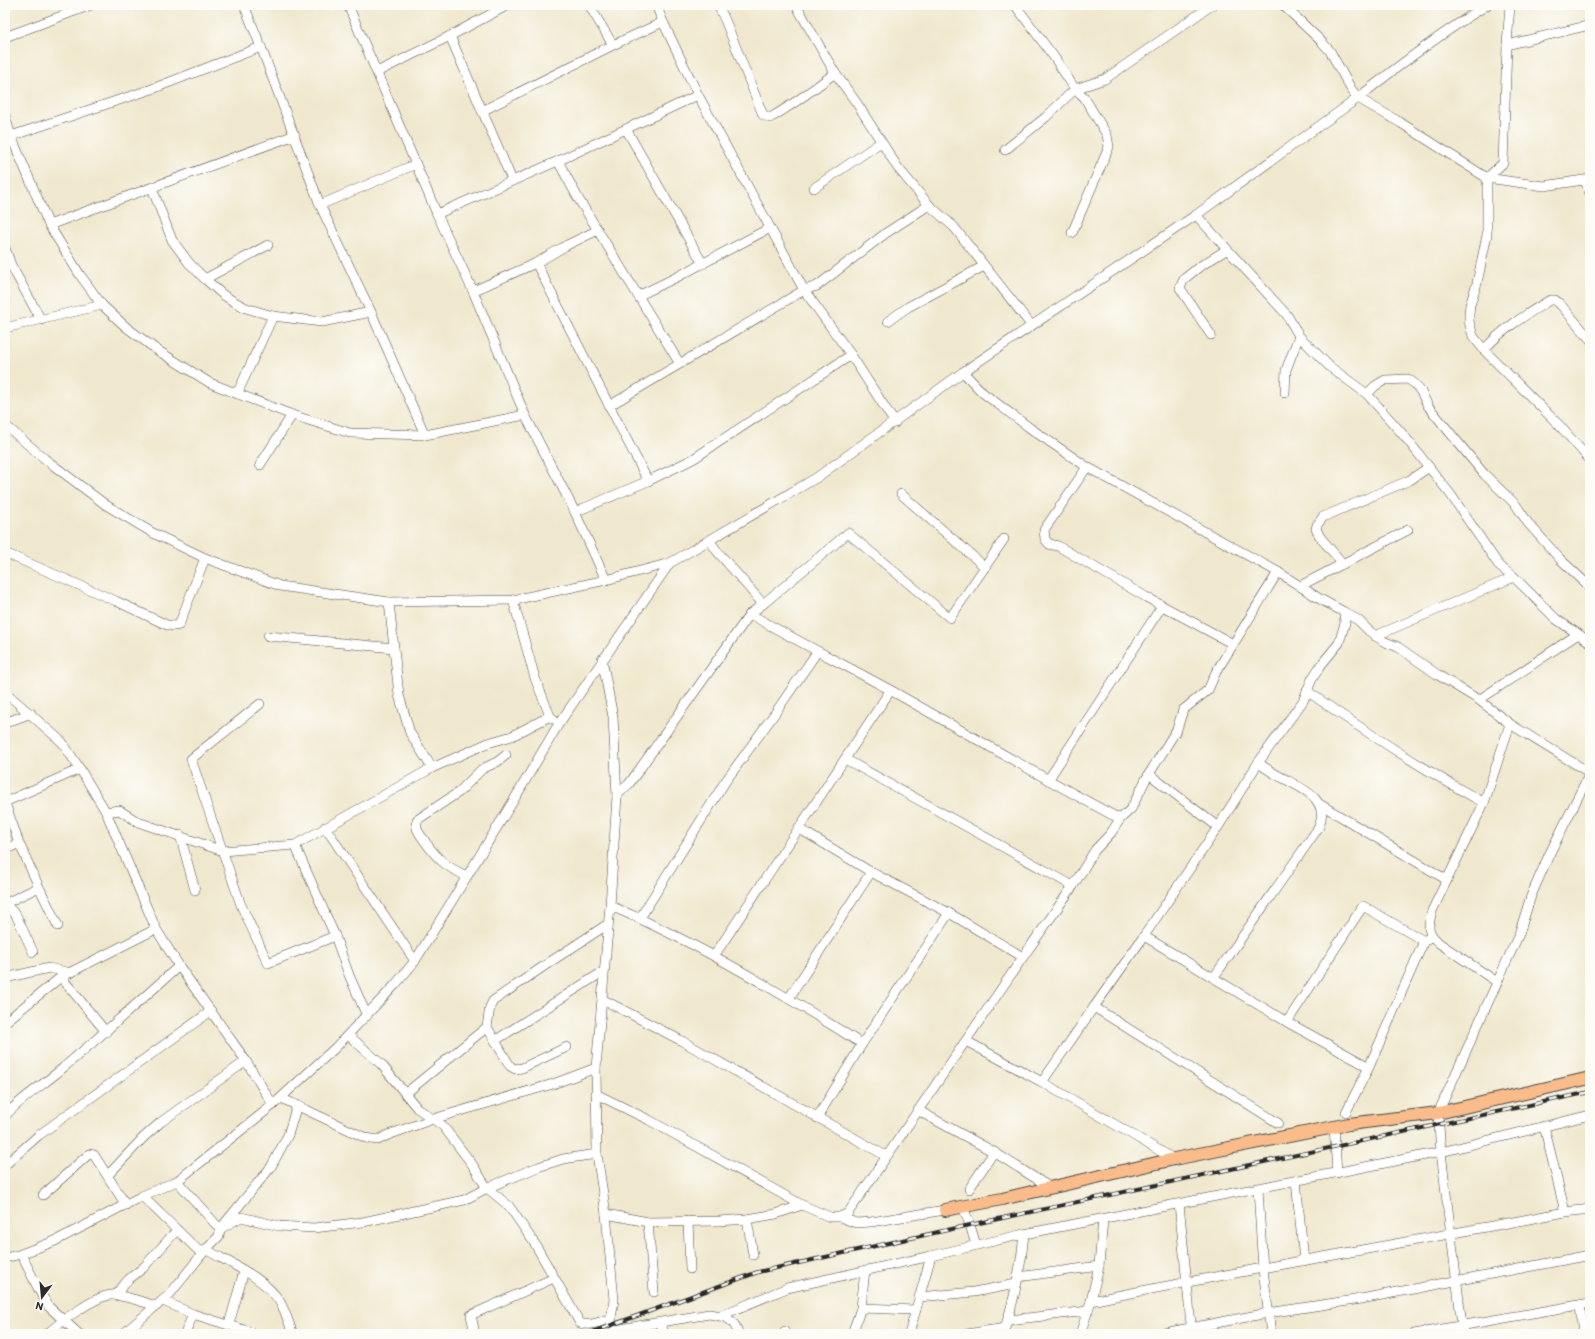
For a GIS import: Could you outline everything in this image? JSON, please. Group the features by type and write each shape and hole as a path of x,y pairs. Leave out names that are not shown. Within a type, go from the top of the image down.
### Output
{"main road":[{"path":"945,1210 1051,1188 1174,1159 1349,1124 1438,1113 1590,1078"}],"street":[{"path":"5,37 91,5"},
{"path":"244,5 295,135 320,205 371,312 425,435"},
{"path":"348,5 437,214 473,291 525,415 575,512 606,580"},
{"path":"377,72 508,5"},
{"path":"589,5 613,45"},
{"path":"656,5 698,94 804,290 851,355 895,422"},
{"path":"718,5 763,115 770,118 779,113 804,97 836,73"},
{"path":"796,5 836,73 858,104 898,168 928,205 954,227 1031,325"},
{"path":"1015,5 1076,89 1084,97 1107,135 1109,147 1072,233"},
{"path":"1005,150 1046,117 1076,89 1105,79 1212,5"},
{"path":"1283,5 1321,41 1330,52 1351,89 1358,98 1401,123 1486,178 1544,186 1587,180 1590,193"},
{"path":"5,425 45,459 106,505 153,534 205,558 280,586 389,602 513,600 606,580 670,563 816,478 963,372 1196,215 1358,98 1383,78 1487,5"},
{"path":"1510,5 1507,45 1503,163 1486,178 1487,235 1478,283 1470,305 1469,321 1474,336 1484,350 1559,426 1590,460"},
{"path":"482,111 613,45 663,22"},
{"path":"1507,45 1590,25"},
{"path":"450,36 512,180"},
{"path":"11,136 152,88 261,47"},
{"path":"437,214 558,161 698,94"},
{"path":"5,116 11,136 49,225 80,275 102,305 157,350 210,383 292,415 350,433 425,435 525,415"},
{"path":"626,129 703,264"},
{"path":"49,225 295,135"},
{"path":"814,188 881,142"},
{"path":"558,161 578,198 680,364"},
{"path":"320,205 416,164"},
{"path":"152,188 172,240 189,262 205,279 222,294 233,301 246,308 273,316 322,322 371,312"},
{"path":"609,406 804,290 817,286 886,233 928,205"},
{"path":"1196,215 1226,250 1238,261 1287,315 1299,336 1330,366 1367,394 1406,438 1429,466 1475,529 1500,567 1514,577 1556,619 1590,642"},
{"path":"638,296 703,264 770,228"},
{"path":"473,291 536,263 567,245 598,230"},
{"path":"205,279 268,244"},
{"path":"5,248 11,264 41,320"},
{"path":"1211,335 1180,288 1184,279 1199,267 1226,250"},
{"path":"536,263 648,481"},
{"path":"888,321 908,307 984,266"},
{"path":"1484,350 1496,337 1550,300 1555,300 1560,304 1590,339"},
{"path":"5,328 102,305"},
{"path":"237,394 273,316"},
{"path":"1285,393 1286,370 1299,336"},
{"path":"575,512 648,481 693,459 851,355"},
{"path":"963,372 983,393 1034,431 1087,467 1278,572 1320,599 1358,620 1376,636 1398,647 1438,676 1479,700 1510,724 1590,773 1549,855 1531,896 1519,934 1438,1113 1441,1152 1462,1330"},
{"path":"1367,394 1375,386 1385,380 1408,379 1415,384 1428,406 1484,474 1516,505 1528,522 1560,559 1590,587"},
{"path":"260,465 292,415"},
{"path":"1343,564 1320,537 1316,529 1320,520 1323,517 1410,480 1429,466"},
{"path":"1087,467 1044,530 1045,540 1233,644"},
{"path":"901,494 985,567"},
{"path":"1300,586 1408,530"},
{"path":"617,796 629,784 750,614 848,533 950,618 1004,539"},
{"path":"710,541 763,604"},
{"path":"5,553 116,601 167,625 174,626 179,625 205,558"},
{"path":"5,1258 21,1254 56,1241 142,1196 177,1180 273,1105 367,1016 415,961 515,798 558,724 670,563"},
{"path":"840,1217 848,1213 1073,886 1095,850 1111,833 1120,819 1131,809 1149,774 1177,729 1183,710 1208,690 1216,672 1278,572"},
{"path":"1376,636 1514,577"},
{"path":"513,600 535,678 550,716 558,724"},
{"path":"389,602 399,695 410,733 432,768"},
{"path":"1048,780 1162,606"},
{"path":"1042,1082 1218,827 1258,763 1303,701 1312,679 1321,664 1339,643 1346,623 1344,612"},
{"path":"750,614 816,652 890,691 1120,819"},
{"path":"1479,700 1578,634"},
{"path":"268,636 394,648"},
{"path":"640,918 725,782 773,716 816,652"},
{"path":"602,660 613,717 617,796 610,906 596,1068 596,1154 606,1214 614,1300 611,1318 615,1332 709,1314 730,1319 737,1327 738,1334"},
{"path":"714,956 890,691"},
{"path":"5,692 31,713 62,742 80,769 106,812 156,928 179,966 246,1061 273,1105"},
{"path":"1307,692 1413,762 1484,803"},
{"path":"260,704 191,759 241,905 268,963 335,936"},
{"path":"5,723 31,713"},
{"path":"106,812 119,810 138,822 223,851 295,845 432,768 488,743 512,736 550,716"},
{"path":"1346,1112 1369,1067 1428,938 1429,922 1432,911 1484,803 1510,724"},
{"path":"467,876 456,871 436,856 417,831 417,820 459,792 482,769 497,762 506,755"},
{"path":"845,759 1073,886"},
{"path":"1214,977 1318,827 1322,819 1322,813 1318,803 1310,793 1258,763"},
{"path":"58,926 19,843 5,802 80,769"},
{"path":"1149,774 1218,827"},
{"path":"1318,803 1447,880"},
{"path":"325,827 415,961"},
{"path":"798,828 871,872 949,913 1023,957"},
{"path":"180,836 195,890"},
{"path":"5,850 19,843"},
{"path":"295,845 335,936 349,975 367,1016"},
{"path":"789,998 871,872"},
{"path":"33,952 16,915 7,910 6,903 39,887"},
{"path":"610,906 640,918 714,956 789,998 862,1044"},
{"path":"1287,1022 1363,906 1439,943 1497,982"},
{"path":"817,1118 862,1044 949,913"},
{"path":"406,1093 487,1027 490,1007 493,1001 608,924"},
{"path":"5,1022 61,977 156,928"},
{"path":"1144,936 1287,1022 1369,1067"},
{"path":"5,1116 14,1106 48,1081 106,1032 179,966"},
{"path":"5,978 49,968 70,973"},
{"path":"496,1040 604,971"},
{"path":"61,977 106,1032"},
{"path":"602,999 682,1041 886,1156"},
{"path":"1094,1008 1278,1122"},
{"path":"5,1165 16,1154 46,1130 211,1011"},
{"path":"487,1027 510,1066 515,1069 522,1068 567,1047"},
{"path":"348,1035 381,1064 417,1108 443,1126 472,1164 487,1188 509,1206 535,1244 580,1324 592,1324 611,1318"},
{"path":"966,1041 1042,1082 1174,1159"},
{"path":"108,1175 144,1137 161,1122 246,1061"},
{"path":"281,1098 366,1138 378,1140 433,1120 553,1084 596,1068"},
{"path":"596,1094 649,1120 802,1205 830,1217 840,1217 856,1223 945,1210"},
{"path":"123,1334 160,1304 219,1236 220,1230 271,1167 288,1135 297,1105"},
{"path":"919,1110 994,1152 1051,1188"},
{"path":"722,1316 787,1288 1024,1234 1441,1152 1590,1115"},
{"path":"1544,1126 1565,1212"},
{"path":"1334,1127 1337,1173"},
{"path":"969,1189 994,1152"},
{"path":"43,1195 89,1154 94,1155 126,1205"},
{"path":"220,1230 241,1217 279,1226 314,1228 363,1222 464,1200 487,1188 538,1167 563,1159 596,1154"},
{"path":"177,1180 220,1230"},
{"path":"1296,1181 1304,1261"},
{"path":"1258,1189 1263,1269 1271,1334"},
{"path":"142,1196 177,1230 204,1252 244,1271 265,1284 282,1304 293,1334"},
{"path":"1179,1204 1192,1330"},
{"path":"606,1214 648,1222 719,1221 747,1219 776,1214 802,1205"},
{"path":"963,1207 976,1245"},
{"path":"1091,1301 1565,1212 1590,1209"},
{"path":"747,1219 753,1255"},
{"path":"1080,1334 1091,1301 1099,1266 1103,1219"},
{"path":"688,1221 690,1269"},
{"path":"648,1222 654,1292"},
{"path":"115,1295 129,1279 143,1268 177,1230"},
{"path":"1005,1327 1022,1260 1024,1234"},
{"path":"21,1254 49,1307 79,1334"},
{"path":"1159,1334 1192,1330 1268,1313 1361,1299 1590,1255"},
{"path":"909,1334 931,1256"},
{"path":"919,1297 974,1292 1017,1280 1099,1266"},
{"path":"852,1334 861,1308 865,1270"},
{"path":"229,1324 244,1271"},
{"path":"475,1334 471,1315 554,1278"},
{"path":"47,1334 62,1320 104,1296 115,1295 160,1304 229,1324 257,1334"},
{"path":"1414,1334 1462,1330 1590,1303"},
{"path":"1580,1305 1583,1334"},
{"path":"861,1308 916,1310"},
{"path":"967,1334 1088,1310"},
{"path":"185,1334 193,1314"},
{"path":"661,1323 664,1334"}],"railway":[{"path":"587,1334 758,1272 1590,1092"}]}
